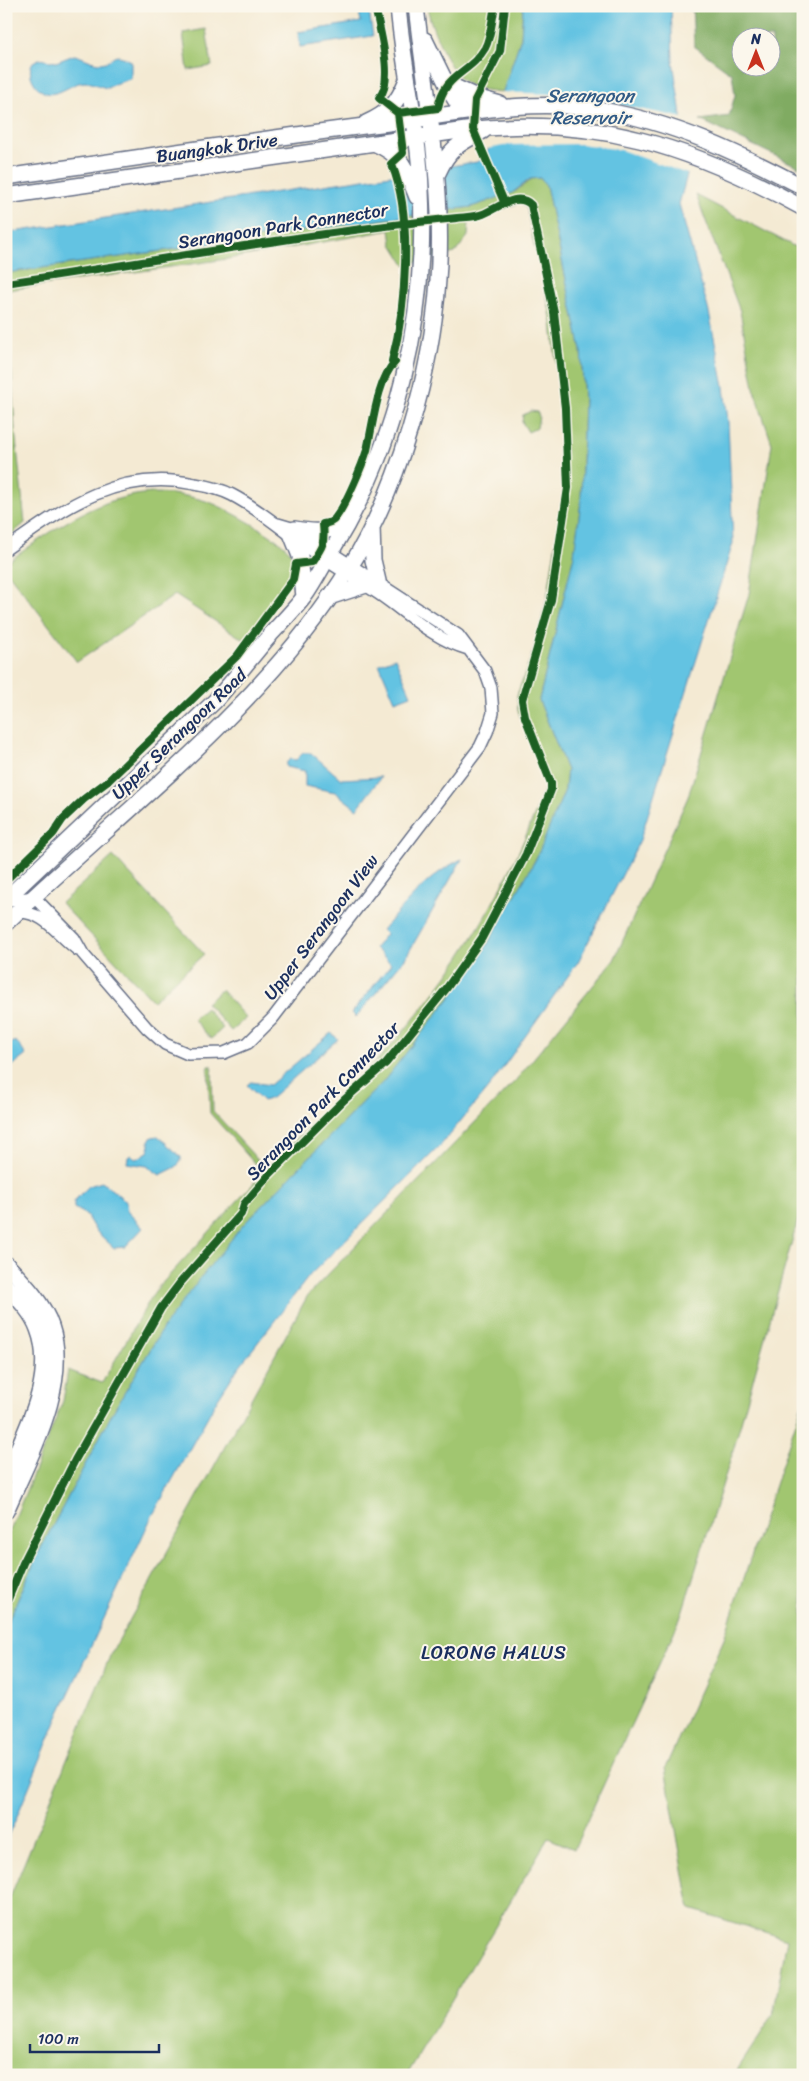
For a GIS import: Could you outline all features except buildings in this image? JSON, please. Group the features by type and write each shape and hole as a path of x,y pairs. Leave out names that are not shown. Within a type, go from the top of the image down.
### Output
{"main road":[{"name":"Upper Serangoon Road","path":"6,900 215,701 304,597 351,518 385,442 405,373 420,281 421,208 418,154 406,82 398,6"},
{"name":"Upper Serangoon Road","path":"6,923 228,718 298,640 349,569 384,500 408,434 426,363 438,282 438,173 416,6"},
{"path":"418,25 456,101 469,111"},
{"path":"358,126 379,117 398,101 406,82"},
{"path":"448,84 479,98 512,107 572,107 625,115 685,132 741,156 803,187"},
{"name":"Buangkok Drive","path":"6,177 358,126 512,107"},
{"name":"Buangkok Drive","path":"6,196 376,144 433,134 491,127 562,126 623,135 706,161 761,185 803,208"},
{"path":"438,173 448,153 458,144 491,127"},
{"path":"376,144 389,150 403,163 421,208"},
{"path":"304,597 300,556 293,532 330,532 351,518"},
{"path":"329,597 372,583 372,524"},
{"path":"6,1264 28,1288 44,1311 55,1342 57,1366 52,1399 6,1511"},
{"path":"6,1286 32,1316 38,1329 42,1343 43,1367 38,1396 6,1476"}],"street":[{"name":"Upper Serangoon View","path":"6,550 69,506 93,494 140,481 180,481 221,490 231,494 293,532 372,583 451,644 468,649 485,671 491,693 492,713 487,732 480,747 273,1018 256,1037 234,1050 224,1054 188,1054 166,1044 148,1028 83,954 74,938 34,897"},
{"path":"6,900 34,897"},
{"name":"Upper Serangoon View","path":"18,912 32,912 41,916 66,942 83,954"}],"green space":[{"path":"427,6 523,6 521,38 503,92 472,86 459,77 448,62 438,40"},
{"path":"692,6 803,6 803,169 700,120 729,116 735,95 733,78 782,78 782,28 732,28 732,74 694,46"},
{"path":"206,29 212,66 188,70 183,33"},
{"path":"533,178 540,178 546,185 581,350 584,399 581,501 574,555 539,700 567,770 565,790 543,845 497,931 452,999 383,1082 243,1225 165,1325 113,1412 40,1550 6,1626 6,1540 63,1401 68,1370 102,1383 155,1291 263,1173 210,1113 208,1066 212,1066 213,1111 266,1169 385,1052 436,991 480,925 517,855 547,782 518,711 517,695 534,649 547,599 564,491 565,449 552,323 541,264 534,246 527,209 521,202 469,222 468,236 455,253 405,265 392,244 390,230 227,259 7,290 15,430 25,523 6,539 6,273 471,207 516,191"},
{"path":"696,195 803,251 803,1202 731,1458 680,1619 574,1849 548,1838 407,2075 6,2075 6,1907 110,1656 308,1295 516,1080 614,960 688,797 749,594 772,444 755,393 740,311"},
{"path":"531,411 537,412 539,416 537,428 528,432 522,422 523,415"},
{"path":"152,493 181,495 209,502 253,524 277,540 291,553 294,559 292,579 244,640 175,595 77,662 6,570 6,563 57,528 92,508 131,496"},
{"path":"113,856 204,954 153,1001 61,903"},
{"path":"221,990 246,1018 231,1031 206,1003"},
{"path":"206,1008 223,1028 211,1039 193,1019"},
{"path":"803,1401 803,2075 734,2075 773,2015 787,1939 690,1909 665,1768 724,1638"}],"water":[{"path":"358,6 368,6 373,36 300,47 298,32 361,22"},
{"name":"Serangoon Reservoir","path":"523,6 671,6 673,61 689,168 679,204 709,312 724,387 728,421 733,543 640,840 578,962 492,1083 440,1146 310,1275 238,1368 217,1400 151,1518 57,1719 6,1843 6,1626 40,1550 113,1412 165,1325 243,1225 383,1082 475,966 536,859 565,790 567,770 539,700 574,555 581,501 584,399 581,350 546,185 540,178 530,179 512,193 471,207 6,273 6,233 477,162 483,158 491,145 503,91 521,38"},
{"path":"74,55 98,63 106,62 117,56 125,58 131,61 131,78 108,88 85,82 49,94 39,89 32,79 31,67 33,62 39,59 56,62"},
{"path":"395,658 411,695 395,701 379,664"},
{"path":"303,753 311,753 341,779 381,777 357,809 335,792 305,786 305,771 286,767 286,763 290,759 296,760"},
{"path":"462,859 406,957 356,1017 352,1013 391,964 375,948 386,934 382,930 429,881 450,865"},
{"path":"331,1033 338,1039 271,1098 263,1101 247,1085 251,1082 270,1085"},
{"path":"16,1041 26,1055 6,1071 6,1055 10,1052 6,1045"},
{"path":"158,1136 181,1157 181,1161 176,1167 160,1175 147,1166 127,1163 128,1157 131,1155 137,1159 149,1151 149,1140 152,1137"},
{"path":"102,1182 126,1201 127,1211 143,1228 125,1247 114,1248 95,1230 86,1215 74,1208 74,1201 89,1186"}],"pier":[{"path":"501,92 573,95 683,118 692,169 690,175 621,150 581,144 508,145 487,149"}],"cycle path":[{"path":"375,6 386,67 384,90 379,98 398,113 403,153 391,164"},
{"path":"398,113 438,108 441,96 452,80 479,57 485,48 495,6"},
{"path":"505,6 500,51 475,100 473,129 505,204"},
{"path":"6,880 53,834 63,819 84,799 108,781 237,656 293,580 296,564 312,562 321,548 324,536 323,524 335,519 349,494 367,450 380,391 389,370 395,362 392,361 404,289 405,235 399,186 392,165"},
{"name":"Serangoon Park Connector","path":"6,283 287,239 474,216 514,200 526,201 531,205 554,312 565,408 568,488 551,600 522,700 525,717 551,783 551,790 526,854 482,938 446,989 386,1063 344,1100 269,1175 244,1204 241,1214 180,1283 161,1308 75,1460 23,1563 6,1604"}],"district":[{"name":"LORONG HALUS","path":"494,1652"}]}
